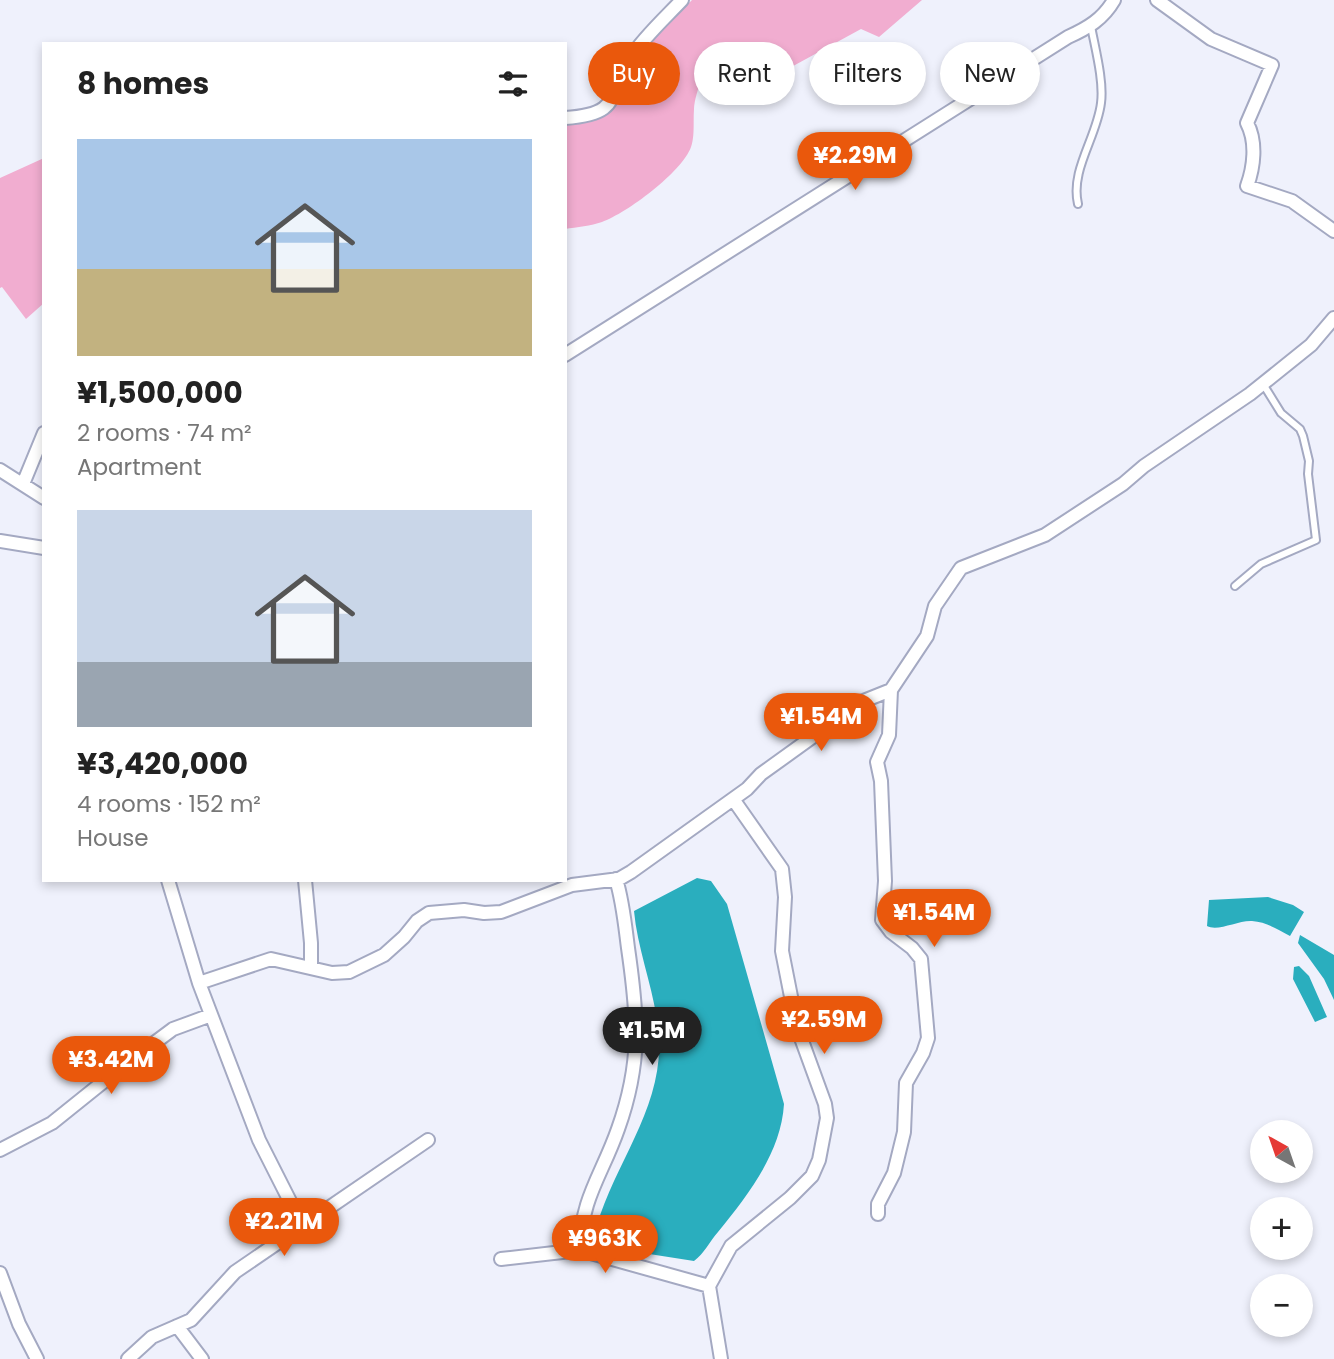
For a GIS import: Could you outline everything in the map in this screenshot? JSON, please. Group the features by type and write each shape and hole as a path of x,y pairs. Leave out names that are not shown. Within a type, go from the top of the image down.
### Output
{"street":[{"path":"567,118 595,113 606,106 613,98 632,55 682,0"},
{"path":"567,354 1068,37 1091,26 1114,0"},
{"path":"1157,0 1211,39 1272,65 1247,123 1253,134 1252,172 1247,186 1292,201 1334,231"},
{"path":"878,1214 878,1204 894,1172 904,1132 906,1083 928,1038 921,960 912,947 891,932 882,920 885,881 881,781 877,762 889,734 891,690 927,636 935,607 961,568 1045,535 1123,484 1144,466 1263,384 1311,345 1334,318"},
{"path":"23,484 29,463 42,437"},
{"path":"0,470 42,497"},
{"path":"0,541 42,548"},
{"path":"199,983 271,958 338,973 349,972 376,961 397,944 417,920 429,913 464,910 501,912 568,883 616,879 631,872 747,789 761,774 861,702 891,690"},
{"path":"721,1359 709,1286 731,1246 790,1198 812,1176 819,1160 827,1118 825,1104 797,1027 782,951 785,897 782,869 733,799"},
{"path":"580,1251 580,1228 585,1205 617,1133 635,1067 635,989 622,899 616,879"},
{"path":"169,882 199,983 259,1140 302,1225"},
{"path":"305,882 311,967"},
{"path":"0,1150 52,1123 173,1030 211,1015"},
{"path":"128,1359 152,1337 191,1320 235,1272 428,1140"},
{"path":"502,1259 580,1251 709,1286"},
{"path":"0,1273 19,1324 37,1359"},
{"path":"177,1326 202,1359"}],"lane":[{"path":"1078,204 1075,191 1102,101 1091,26"},
{"path":"1235,586 1261,564 1316,540 1308,474 1309,461 1303,436 1300,429 1282,413 1263,384"}],"shaded area":[{"path":"692,0 922,0 879,37 861,29 837,42 809,42 809,57 795,65 795,42 694,42 693,133 686,157 639,201 613,217 602,222 567,229 567,123 605,115 613,105 680,105 680,42 651,42"},
{"path":"42,159 42,305 26,319 2,287 0,288 0,178"}],"water":[{"path":"697,878 711,881 727,904 784,1104 777,1139 761,1172 741,1203 694,1261 611,1248 600,1239 597,1225 645,1114 658,1067 658,1026 634,911"},
{"path":"1268,897 1293,905 1304,912 1290,936 1267,924 1252,921 1217,928 1207,926 1209,900"},
{"path":"1300,935 1334,955 1334,1000 1324,979 1298,943"},
{"path":"1299,966 1309,976 1327,1017 1315,1022 1293,979 1294,967"}]}
